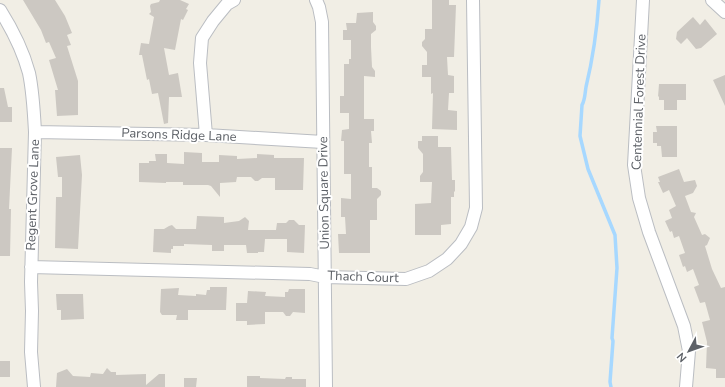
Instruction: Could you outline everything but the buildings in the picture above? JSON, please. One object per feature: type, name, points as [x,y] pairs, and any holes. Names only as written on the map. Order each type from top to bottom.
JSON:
[{"type":"street","points":[[206,135],[200,63],[202,38],[213,21],[228,4],[234,0]]},
{"type":"street","name":"Union Square Drive","points":[[316,0],[322,22],[326,387]]},
{"type":"street","name":"Thach Court","points":[[31,267],[310,274],[325,276],[406,279],[429,271],[447,259],[461,244],[471,227],[476,208],[473,0]]},
{"type":"street","name":"Centennial Forest Drive","points":[[643,0],[634,165],[639,198],[649,232],[684,326],[689,351],[686,387]]},
{"type":"street","points":[[712,0],[725,12]]},
{"type":"street","name":"Regent Grove Lane","points":[[0,10],[13,31],[29,73],[35,132],[31,267],[31,352],[34,387]]},
{"type":"street","name":"Parsons Ridge Lane","points":[[35,132],[206,135],[323,142]]},
{"type":"waterway","points":[[599,0],[593,55],[582,105],[580,136],[588,169],[615,235],[617,268],[612,338],[611,387]]}]
